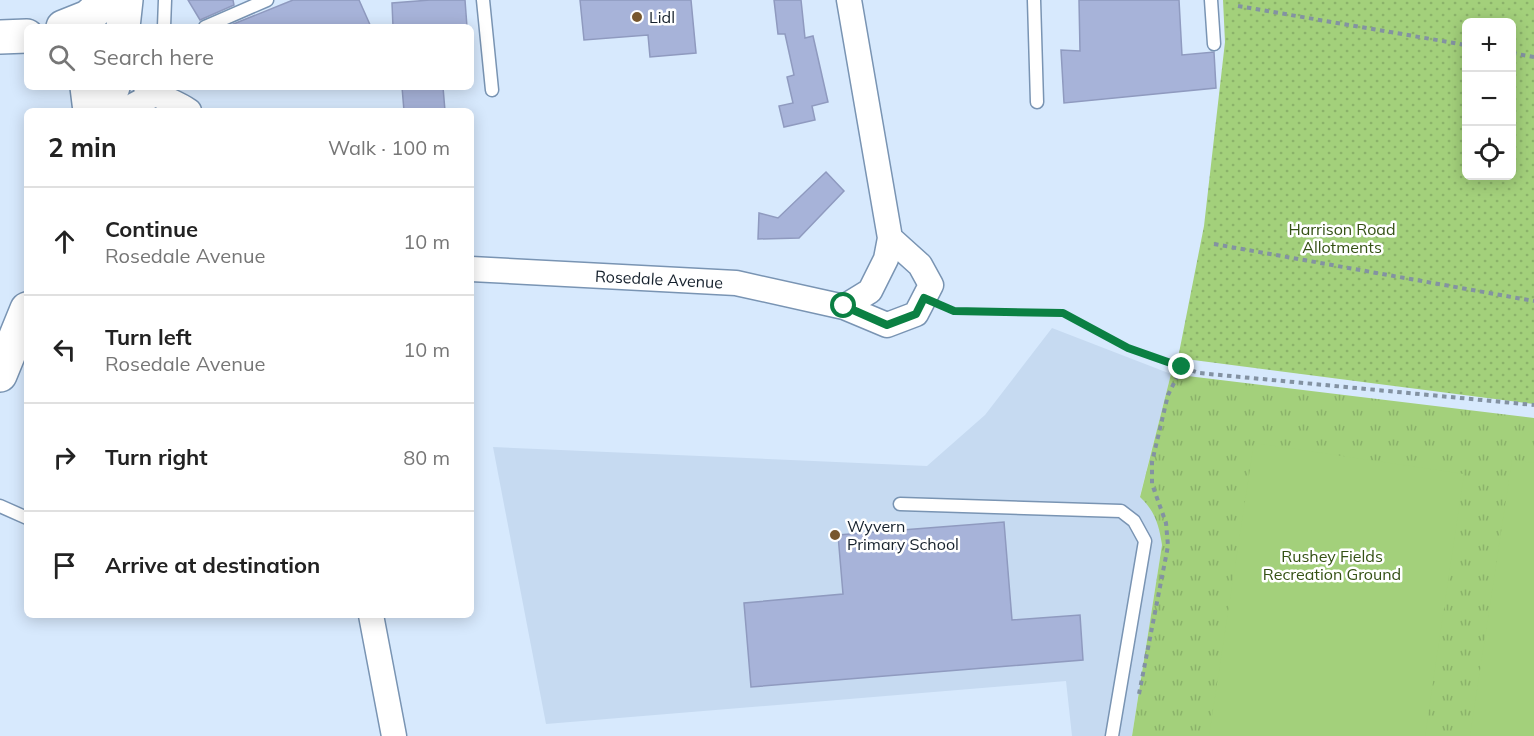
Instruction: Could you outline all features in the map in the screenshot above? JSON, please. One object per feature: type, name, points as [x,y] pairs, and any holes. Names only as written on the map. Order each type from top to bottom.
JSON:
[{"type":"street","points":[[123,24],[126,0]]},
{"type":"street","points":[[844,306],[870,291],[886,259],[890,238],[849,0]]},
{"type":"street","points":[[0,36],[24,36]]},
{"type":"street","points":[[87,90],[90,108]]},
{"type":"street","points":[[104,108],[112,90]]},
{"type":"street","points":[[127,108],[151,90]]},
{"type":"street","points":[[154,90],[184,108]]},
{"type":"street","points":[[890,238],[920,265],[931,285],[924,298]]},
{"type":"street","name":"Rosedale Avenue","points":[[474,269],[736,283],[844,306],[887,325],[916,314],[924,298]]},
{"type":"street","points":[[0,375],[24,316]]},
{"type":"street","points":[[372,618],[394,736]]},
{"type":"lane","points":[[164,24],[165,0]]},
{"type":"lane","points":[[212,24],[267,0]]},
{"type":"lane","points":[[483,0],[492,90]]},
{"type":"lane","points":[[1034,0],[1037,102]]},
{"type":"lane","points":[[1211,0],[1214,44]]},
{"type":"lane","points":[[900,504],[1121,512],[1134,521],[1146,541],[1112,736]]},
{"type":"lane","points":[[0,506],[24,517]]},
{"type":"path","points":[[1238,6],[1462,44]]},
{"type":"path","points":[[1516,54],[1534,57]]},
{"type":"path","points":[[1214,244],[1534,301]]},
{"type":"path","points":[[924,298],[954,311],[1063,313],[1128,348],[1199,373],[1534,405]]},
{"type":"shaded area","name":"Wyvern Primary School","points":[[1052,328],[1171,374],[1140,496],[1150,506],[1160,525],[1162,545],[1132,736],[1072,736],[1066,681],[546,724],[493,447],[927,466],[985,415]]},
{"type":"green space","name":"Harrison Road Allotments","points":[[1223,0],[1534,0],[1534,404],[1178,358],[1204,226],[1225,42]]},
{"type":"green space","name":"Rushey Fields Recreation Ground","points":[[1171,374],[1534,418],[1534,736],[1132,736],[1162,545],[1156,519],[1140,497]]},
{"type":"green space","points":[[1254,443],[1464,474],[1425,736],[1209,736]]},
{"type":"green space","points":[[1512,460],[1534,463],[1534,736],[1470,736]]},
{"type":"building","points":[[188,0],[233,0],[234,5],[200,20]]},
{"type":"building","points":[[293,0],[359,0],[370,24],[233,24]]},
{"type":"building","points":[[465,0],[467,24],[393,24],[392,3]]},
{"type":"building","name":"Lidl","points":[[580,0],[691,0],[696,53],[650,57],[648,35],[584,40]]},
{"type":"building","points":[[774,0],[801,0],[805,38],[813,36],[828,102],[812,106],[815,120],[784,127],[779,106],[793,103],[787,77],[794,75],[785,34],[778,34]]},
{"type":"building","points":[[1079,0],[1179,0],[1182,55],[1214,52],[1216,88],[1064,103],[1061,50],[1080,51]]},
{"type":"building","points":[[402,90],[443,90],[445,108],[404,108]]},
{"type":"building","points":[[826,172],[844,191],[799,238],[758,239],[759,213],[778,218]]},
{"type":"building","points":[[1004,522],[1012,620],[1080,615],[1083,660],[751,687],[744,603],[843,594],[838,535]]},
{"type":"place","name":"Lidl","points":[[637,17]]},
{"type":"place","name":"Wyvern Primary School","points":[[835,535]]},
{"type":"route","points":[[844,306],[866,318],[887,325],[916,314],[924,298],[954,311],[1063,313],[1088,324],[1128,348],[1182,367]]}]
